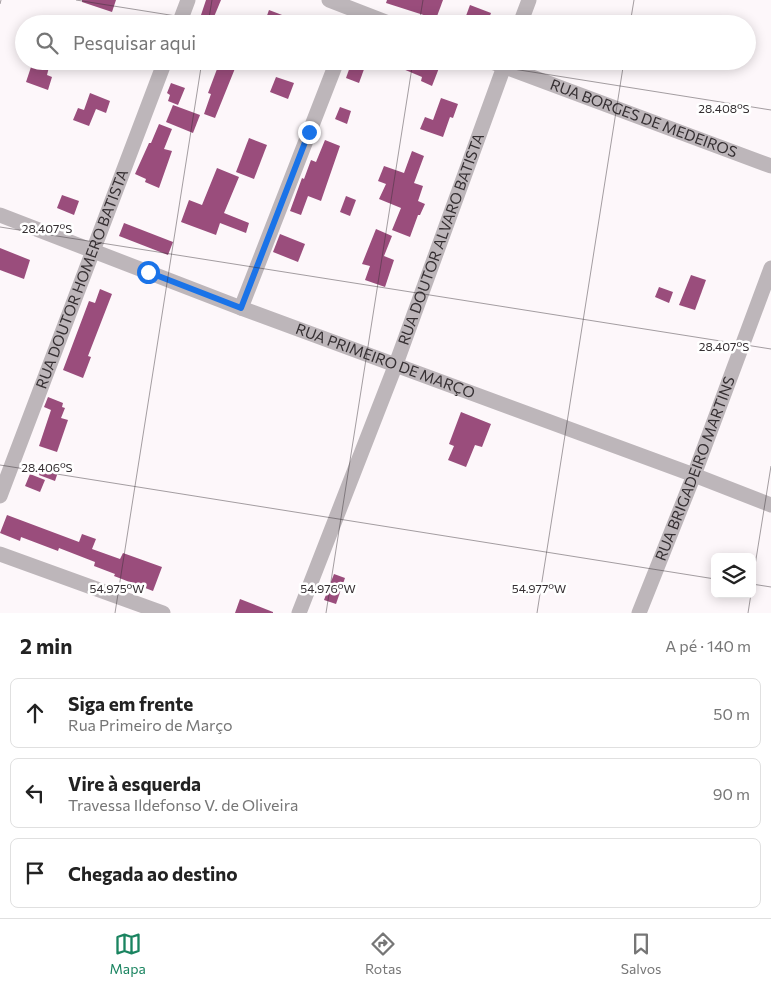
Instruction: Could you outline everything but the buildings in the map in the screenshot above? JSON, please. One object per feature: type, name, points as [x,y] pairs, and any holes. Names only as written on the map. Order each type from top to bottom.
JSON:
[{"type":"street","points":[[182,15],[188,0]]},
{"type":"street","points":[[329,0],[351,15]]},
{"type":"street","points":[[523,15],[529,0]]},
{"type":"street","name":"RUA DOUTOR HOMERO BATISTA","points":[[0,496],[162,70]]},
{"type":"street","points":[[241,308],[334,70]]},
{"type":"street","name":"RUA DOUTOR ALVARO BATISTA","points":[[299,613],[396,364],[503,70]]},
{"type":"street","name":"RUA BORGES DE MEDEIROS","points":[[521,70],[771,166]]},
{"type":"street","name":"RUA PRIMEIRO DE MARÇO","points":[[0,215],[241,308],[694,475],[771,506]]},
{"type":"street","name":"RUA BRIGADEIRO MARTINS","points":[[640,613],[771,268]]},
{"type":"street","points":[[0,554],[163,613]]},
{"type":"route","points":[[148,272],[241,308],[309,132]]}]
